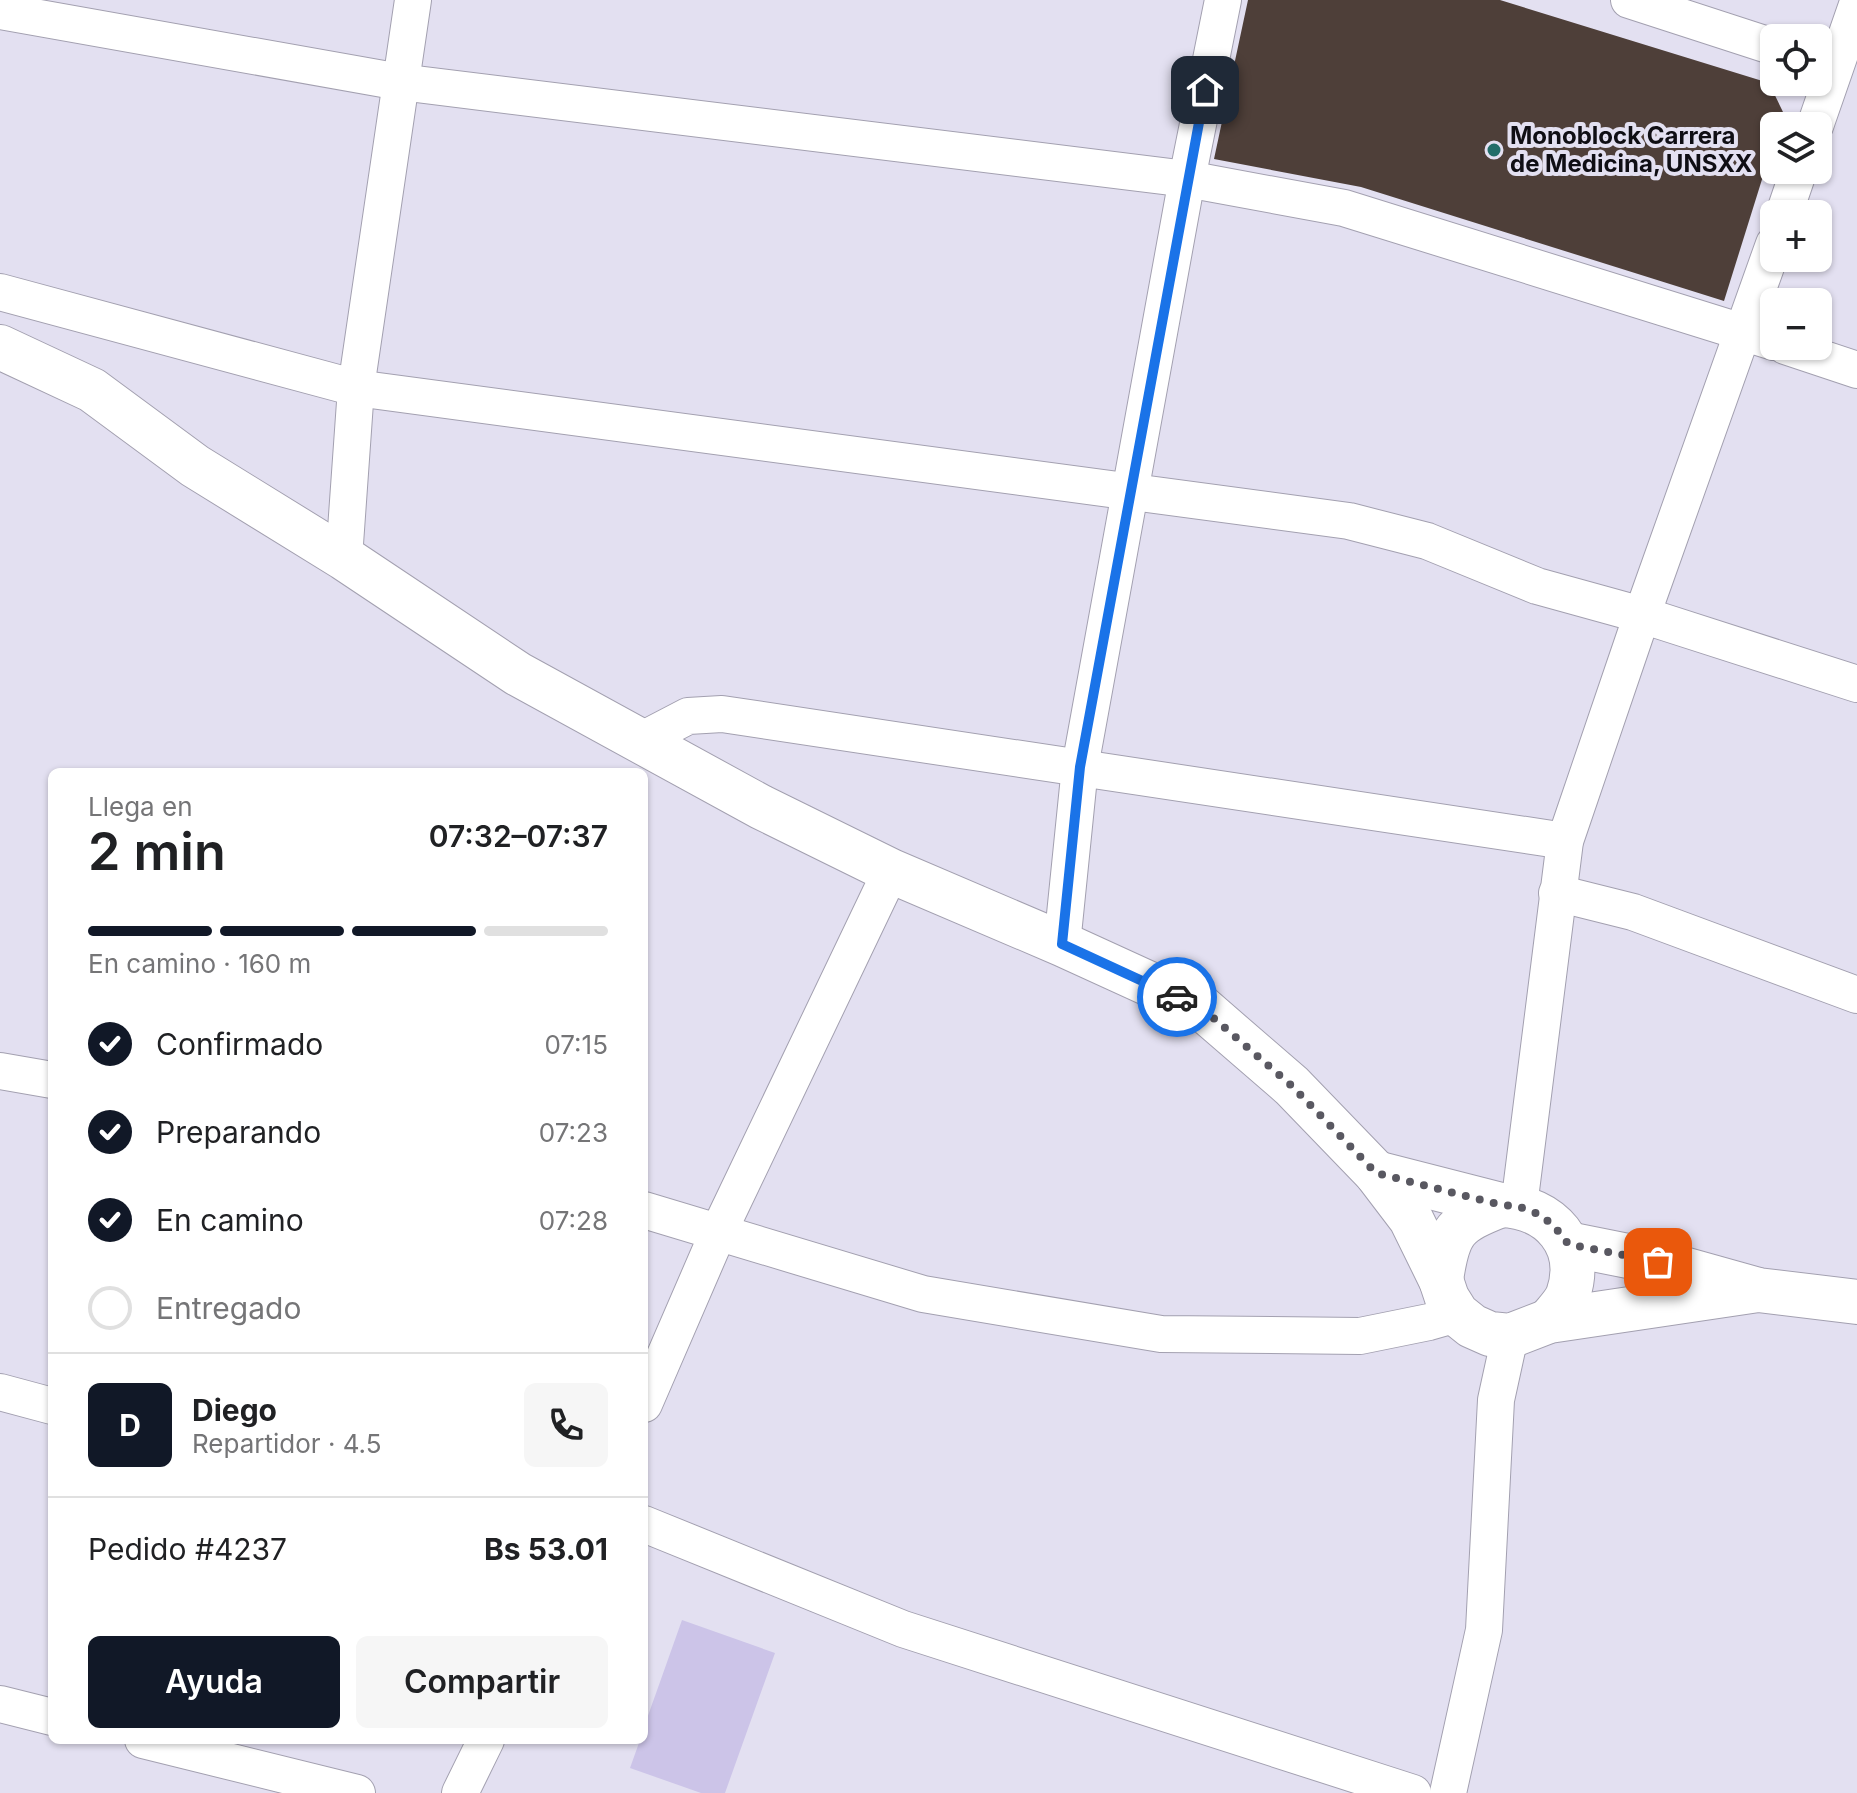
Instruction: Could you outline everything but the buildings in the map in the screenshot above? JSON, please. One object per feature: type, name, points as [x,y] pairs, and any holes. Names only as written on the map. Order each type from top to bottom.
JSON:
[{"type":"street","points":[[344,558],[356,388],[413,0]]},
{"type":"street","points":[[1062,944],[1080,767],[1187,179],[1223,0]]},
{"type":"street","points":[[1629,0],[1760,42]]},
{"type":"street","points":[[1820,112],[1857,5]]},
{"type":"street","points":[[0,11],[400,82],[1187,179],[1344,208],[1759,337]]},
{"type":"street","points":[[1510,1206],[1565,841],[1642,615],[1759,337],[1769,272]]},
{"type":"street","points":[[0,292],[356,388],[1349,521],[1427,541],[1537,586],[1642,615],[1857,684]]},
{"type":"street","points":[[0,347],[92,390],[195,466],[344,558],[518,674],[761,807],[891,871],[1202,1008],[1292,1086],[1376,1173],[1411,1219],[1449,1297],[1472,1326],[1490,1334],[1530,1329],[1758,1290]]},
{"type":"street","points":[[1827,360],[1857,370]]},
{"type":"street","points":[[640,741],[688,716],[722,714],[1565,841]]},
{"type":"street","points":[[648,1395],[718,1233],[891,871]]},
{"type":"street","points":[[1557,893],[1633,912],[1857,995]]},
{"type":"street","points":[[0,1071],[48,1079]]},
{"type":"street","points":[[1376,1173],[1539,1213],[1556,1227],[1568,1244],[1573,1272],[1567,1299],[1530,1329],[1496,1400],[1484,1630],[1448,1793]]},
{"type":"street","points":[[1449,1297],[1446,1245],[1468,1218],[1510,1206]]},
{"type":"street","points":[[648,1211],[923,1294],[1161,1334],[1360,1336],[1449,1297]]},
{"type":"street","points":[[1568,1244],[1658,1262],[1758,1290],[1857,1302]]},
{"type":"street","points":[[0,1392],[48,1405]]},
{"type":"street","points":[[648,1526],[903,1629],[1413,1793]]},
{"type":"street","points":[[0,1704],[48,1716]]},
{"type":"street","points":[[159,1744],[357,1793]]},
{"type":"street","points":[[460,1793],[484,1744]]},
{"type":"shaded area","points":[[682,1620],[775,1653],[725,1793],[701,1793],[630,1768],[639,1744],[648,1744],[648,1716]]},
{"type":"way so far","points":[[1177,997],[1202,1008],[1292,1086],[1376,1173],[1501,1205],[1519,1206],[1539,1213],[1556,1227],[1568,1244],[1658,1262]]},
{"type":"place","name":"Monoblock Carrera de Medicina, UNSXX","points":[[1494,150]]},
{"type":"route","points":[[1177,997],[1062,944],[1080,767],[1205,90]]}]
